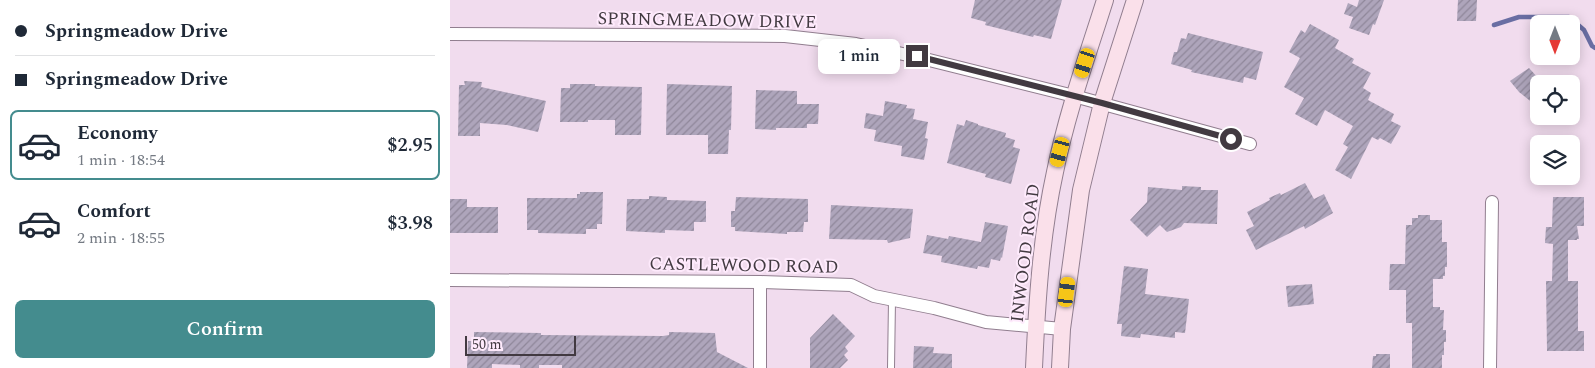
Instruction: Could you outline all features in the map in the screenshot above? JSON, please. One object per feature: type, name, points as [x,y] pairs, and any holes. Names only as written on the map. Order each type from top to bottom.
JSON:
[{"type":"main road","name":"INWOOD ROAD","points":[[1034,368],[1041,252],[1055,171],[1074,96],[1105,0]]},
{"type":"main road","points":[[1060,368],[1062,329],[1081,190],[1102,103],[1135,0]]},
{"type":"street","name":"SPRINGMEADOW DRIVE","points":[[450,34],[785,36],[856,44],[917,56],[1102,103],[1250,144]]},
{"type":"street","points":[[1490,368],[1492,202]]},
{"type":"street","name":"CASTLEWOOD ROAD","points":[[450,280],[760,282],[851,285],[874,296],[934,308],[986,322],[1062,329]]},
{"type":"street","points":[[760,282],[760,368]]},
{"type":"lane","points":[[891,368],[892,300]]},
{"type":"building","points":[[975,0],[1062,0],[1051,39],[1034,35],[1033,37],[985,25],[986,22],[971,18]]},
{"type":"building","points":[[1359,0],[1384,0],[1375,25],[1373,24],[1369,35],[1349,28],[1353,17],[1344,14],[1348,3],[1357,7]]},
{"type":"building","points":[[1458,0],[1477,0],[1476,21],[1457,21]]},
{"type":"building","points":[[1310,24],[1339,40],[1335,48],[1354,59],[1352,63],[1371,73],[1363,88],[1371,93],[1368,100],[1394,114],[1391,121],[1401,126],[1391,144],[1380,138],[1378,140],[1372,137],[1351,179],[1335,170],[1348,147],[1343,144],[1353,126],[1325,110],[1317,126],[1295,114],[1304,98],[1284,87],[1300,58],[1289,52],[1301,30],[1305,33]]},
{"type":"building","points":[[1188,33],[1263,52],[1256,80],[1244,77],[1243,83],[1191,72],[1192,70],[1171,64],[1174,52],[1177,52],[1181,38],[1186,39]]},
{"type":"building","points":[[1529,68],[1535,75],[1530,75],[1530,101],[1519,92],[1510,81]]},
{"type":"building","points":[[464,81],[482,82],[481,87],[546,101],[538,132],[507,125],[480,123],[480,136],[458,136],[459,85],[465,85]]},
{"type":"building","points":[[570,84],[642,87],[641,135],[615,135],[615,120],[560,122],[561,88],[570,88]]},
{"type":"building","points":[[667,84],[732,86],[731,130],[729,130],[728,154],[708,154],[708,135],[666,135]]},
{"type":"building","points":[[756,90],[797,91],[797,104],[819,104],[818,124],[807,124],[807,128],[755,129]]},
{"type":"building","points":[[885,101],[907,105],[906,108],[915,109],[913,119],[928,122],[925,138],[928,139],[924,160],[901,156],[902,146],[874,141],[876,130],[864,128],[866,113],[883,116]]},
{"type":"building","points":[[966,120],[1006,133],[1005,137],[1015,140],[1013,147],[1020,149],[1011,184],[985,177],[986,174],[947,163],[957,124],[964,126]]},
{"type":"building","points":[[1305,183],[1314,199],[1324,194],[1333,213],[1305,229],[1304,226],[1256,250],[1246,230],[1254,226],[1247,212],[1270,200],[1269,198],[1280,193],[1281,195]]},
{"type":"building","points":[[1182,186],[1201,187],[1201,190],[1218,190],[1217,224],[1184,223],[1181,227],[1167,232],[1160,225],[1147,237],[1130,220],[1147,202],[1148,187],[1182,190]]},
{"type":"building","points":[[580,192],[603,192],[602,224],[597,224],[597,229],[586,229],[586,234],[538,233],[538,230],[527,230],[527,198],[577,198],[577,194],[580,194]]},
{"type":"building","points":[[649,196],[667,197],[667,200],[706,201],[706,222],[694,222],[694,231],[665,230],[665,233],[626,231],[627,199],[649,199]]},
{"type":"building","points":[[736,197],[808,199],[808,222],[804,222],[803,232],[787,232],[787,234],[735,231],[735,227],[731,227],[731,211],[735,211]]},
{"type":"building","points":[[1553,197],[1584,197],[1584,226],[1577,226],[1579,239],[1568,240],[1568,281],[1578,281],[1578,331],[1584,331],[1584,351],[1547,351],[1546,281],[1552,281],[1553,244],[1545,243],[1546,227],[1552,227]]},
{"type":"building","points":[[450,199],[467,199],[467,207],[498,207],[498,233],[450,233]]},
{"type":"building","points":[[831,205],[913,209],[910,238],[888,243],[887,240],[829,239]]},
{"type":"building","points":[[1418,215],[1430,215],[1430,220],[1442,220],[1442,242],[1447,242],[1445,276],[1443,276],[1443,279],[1433,279],[1433,307],[1440,307],[1440,310],[1444,310],[1443,330],[1446,330],[1446,342],[1444,342],[1444,355],[1442,355],[1442,368],[1412,368],[1412,323],[1406,323],[1406,290],[1389,290],[1390,264],[1405,264],[1406,225],[1412,225],[1412,218],[1418,218]]},
{"type":"building","points":[[985,222],[1008,226],[1002,258],[1000,261],[991,259],[989,268],[978,266],[977,269],[941,262],[942,256],[923,253],[927,235],[948,239],[949,236],[981,242]]},
{"type":"building","points":[[1124,266],[1148,269],[1145,294],[1189,299],[1185,333],[1175,332],[1175,338],[1141,334],[1140,338],[1121,336],[1122,324],[1117,324]]},
{"type":"building","points":[[1312,284],[1314,304],[1288,307],[1286,286]]},
{"type":"building","points":[[833,314],[855,336],[845,347],[848,351],[844,355],[848,360],[840,368],[810,368],[810,338]]},
{"type":"building","points":[[474,332],[541,333],[541,335],[663,336],[669,335],[669,332],[715,333],[717,352],[748,368],[562,368],[562,365],[539,365],[539,368],[520,368],[520,365],[492,364],[492,368],[467,368],[468,341],[474,341]]},
{"type":"building","points":[[914,346],[934,347],[933,353],[952,354],[952,368],[913,368]]},
{"type":"building","points":[[1376,354],[1390,354],[1390,368],[1372,368],[1373,356],[1376,356]]},
{"type":"waterway","points":[[1494,25],[1519,17],[1569,17],[1584,30],[1592,46],[1595,48]]},
{"type":"route","points":[[917,56],[1102,103],[1231,139]]}]
